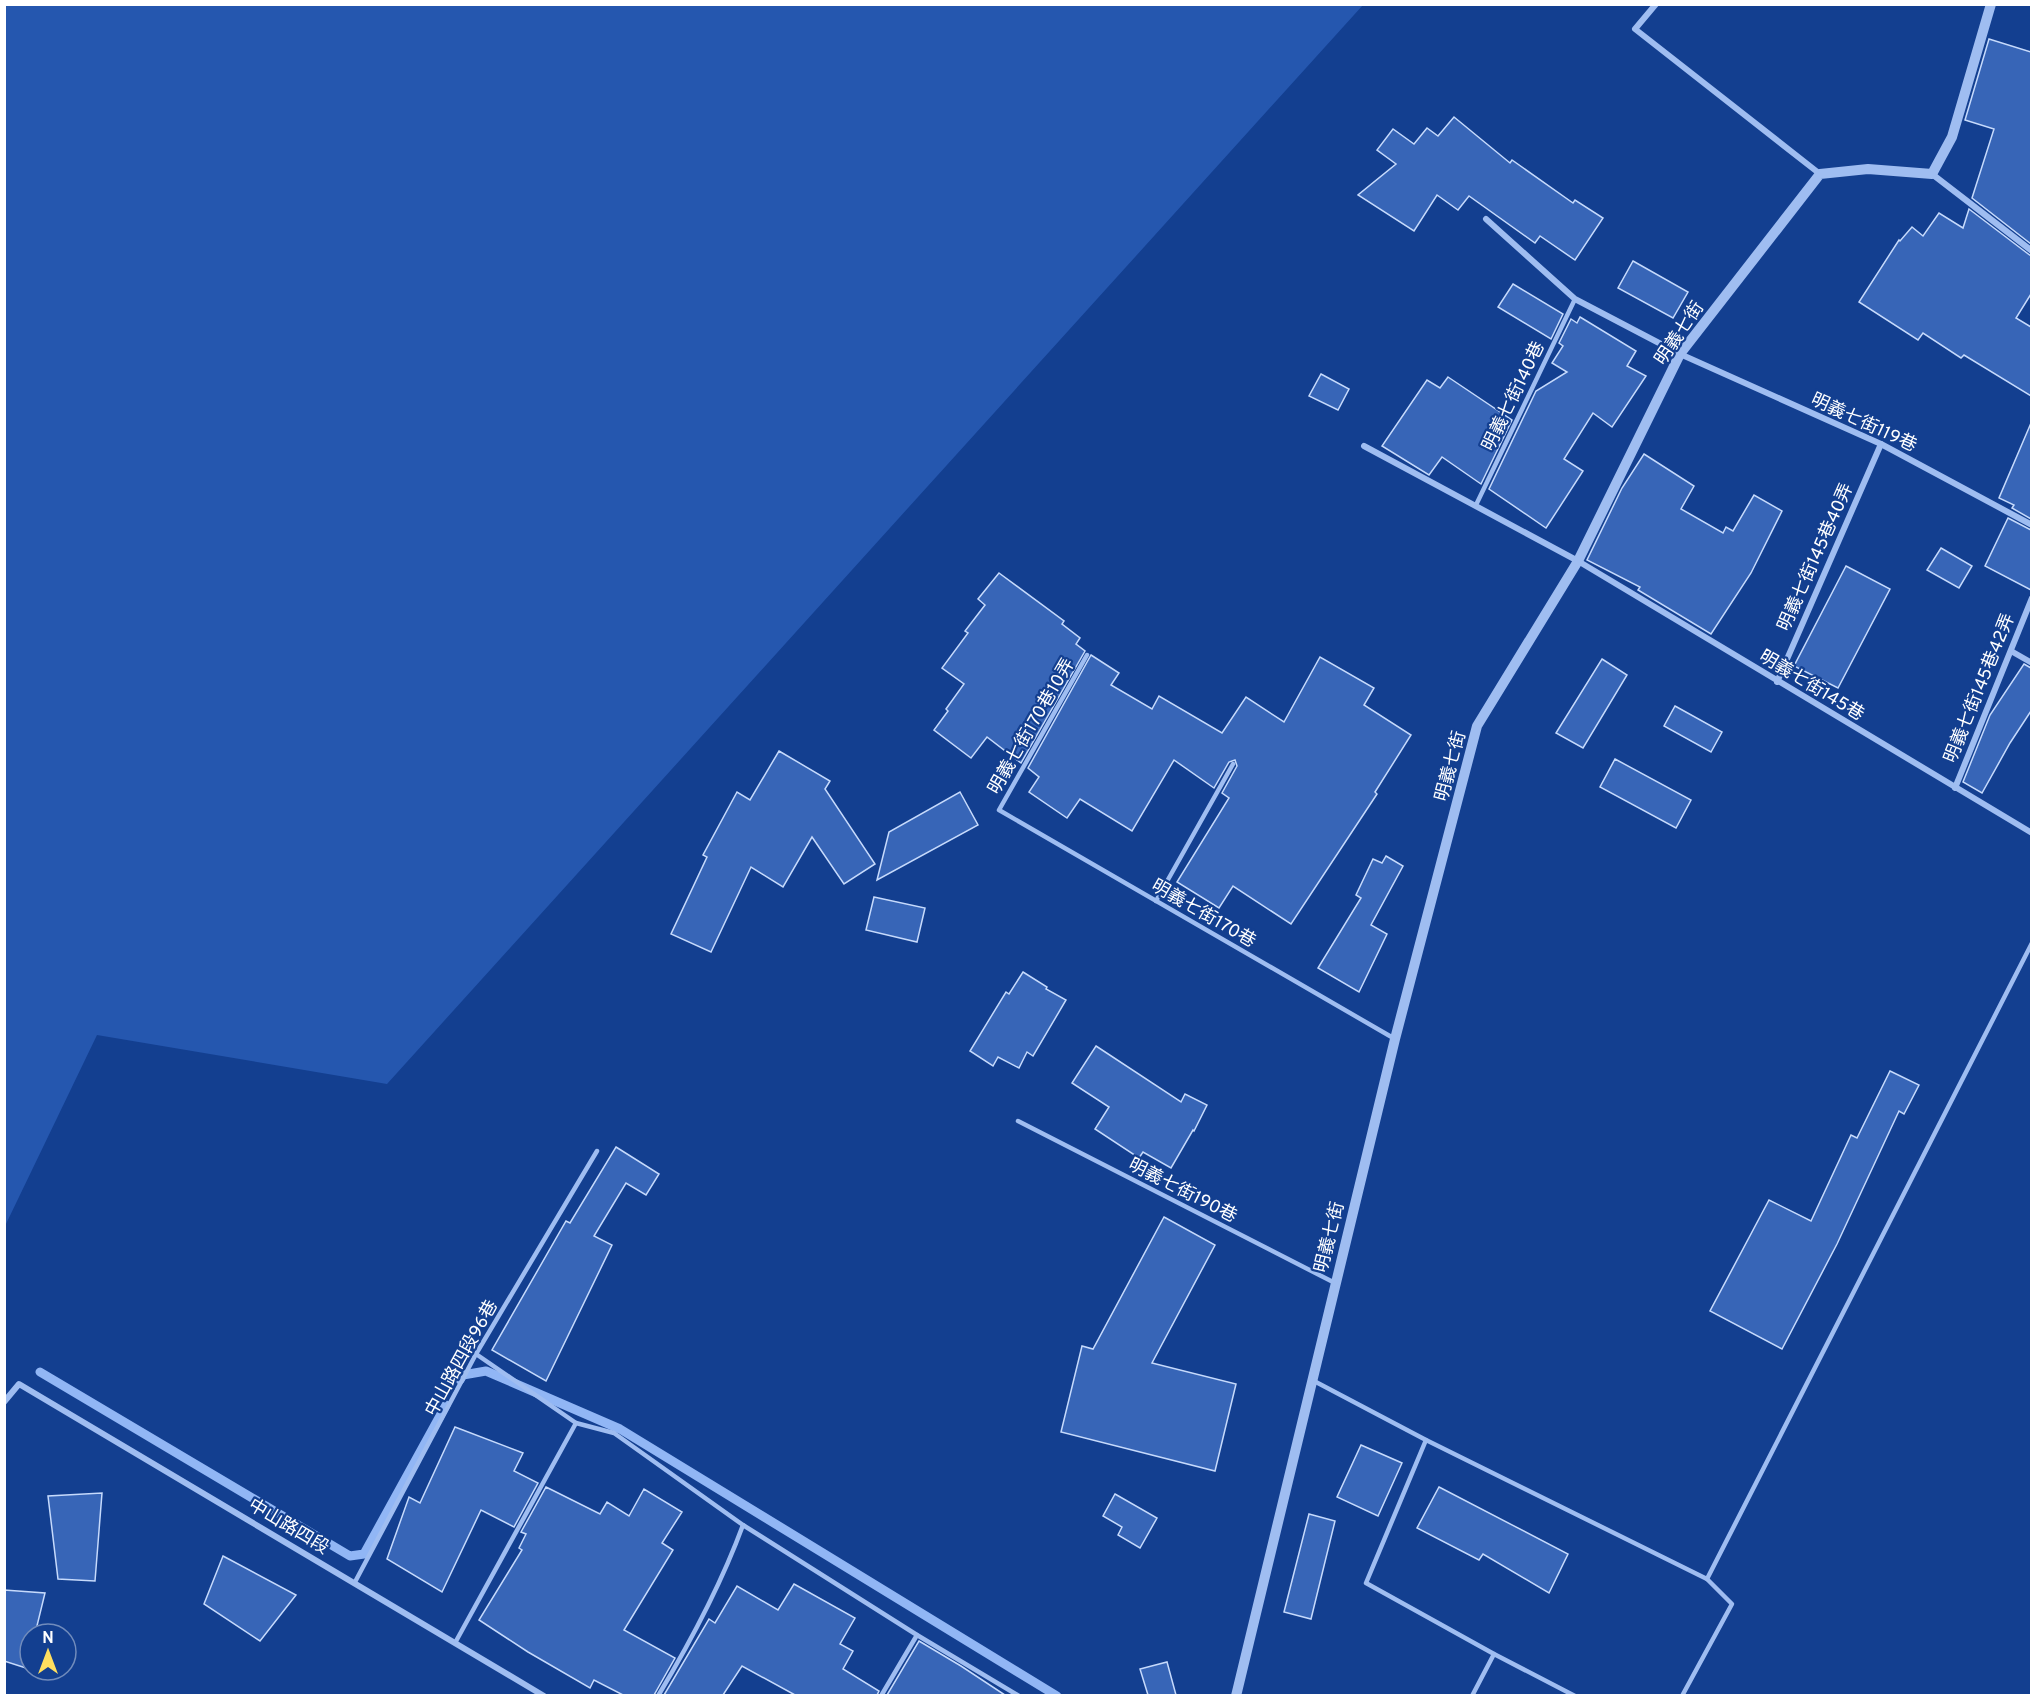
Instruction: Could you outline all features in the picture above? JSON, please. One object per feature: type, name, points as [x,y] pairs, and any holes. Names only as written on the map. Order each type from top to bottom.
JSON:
[{"type":"street","points":[[1656,4],[1635,29],[1820,174],[1868,169],[1932,174],[2031,251]]},
{"type":"street","points":[[1932,174],[1952,137],[1990,4]]},
{"type":"street","name":"明義七街","points":[[1236,1695],[1395,1039],[1477,726],[1578,561],[1680,354],[1820,174]]},
{"type":"street","name":"明義七街119巷","points":[[1486,219],[1575,299],[1680,354],[1881,444],[2031,525]]},
{"type":"street","name":"明義七街145巷40弄","points":[[1777,682],[1881,444]]},
{"type":"street","name":"明義七街145巷","points":[[1364,446],[1578,561],[2031,833]]},
{"type":"street","name":"明義七街145巷42弄","points":[[1954,788],[2031,598]]},
{"type":"street","points":[[2011,651],[2031,663]]},
{"type":"street","name":"中山路四段","points":[[4,1402],[19,1383],[544,1695]]},
{"type":"lane","name":"明義七街140巷","points":[[1476,505],[1575,299]]},
{"type":"lane","name":"明義七街170巷10弄","points":[[999,810],[1087,656]]},
{"type":"lane","points":[[1156,901],[1233,764]]},
{"type":"lane","name":"明義七街170巷","points":[[999,810],[1395,1039]]},
{"type":"lane","points":[[1707,1579],[2031,943]]},
{"type":"lane","name":"明義七街190巷","points":[[1018,1121],[1335,1283]]},
{"type":"lane","name":"中山路四段96巷","points":[[355,1582],[476,1354],[597,1151]]},
{"type":"lane","points":[[476,1354],[576,1424],[614,1433],[743,1525],[916,1635],[1018,1695]]},
{"type":"lane","points":[[1311,1380],[1426,1440],[1707,1579],[1732,1604],[1682,1695]]},
{"type":"lane","points":[[455,1643],[576,1424]]},
{"type":"lane","points":[[1426,1440],[1366,1583],[1494,1654],[1575,1695]]},
{"type":"lane","points":[[658,1695],[704,1617],[729,1563],[743,1525]]},
{"type":"lane","points":[[881,1695],[916,1635]]},
{"type":"lane","points":[[1472,1695],[1494,1654]]},
{"type":"shaded area","points":[[5,4],[1363,5],[387,1084],[97,1035],[5,1226]]},
{"type":"building","points":[[1989,39],[2031,52],[2031,244],[1972,198],[1994,129],[1965,120]]},
{"type":"building","points":[[1454,117],[1510,163],[1512,160],[1573,203],[1575,200],[1603,218],[1575,260],[1540,236],[1535,243],[1469,196],[1458,210],[1437,195],[1414,231],[1358,195],[1396,164],[1377,150],[1393,129],[1414,144],[1427,128],[1438,136]]},
{"type":"building","points":[[1969,209],[2031,256],[2031,294],[2016,318],[2031,327],[2031,396],[1964,355],[1961,358],[1923,333],[1918,340],[1859,302],[1899,240],[1912,227],[1923,236],[1939,213],[1963,228]]},
{"type":"building","points":[[1633,261],[1688,292],[1673,318],[1618,288]]},
{"type":"building","points":[[1513,284],[1563,314],[1551,339],[1498,307]]},
{"type":"building","points":[[1580,317],[1636,351],[1627,366],[1646,376],[1612,427],[1593,413],[1564,459],[1583,471],[1546,528],[1489,489],[1536,391],[1567,372],[1552,363],[1563,346],[1559,343],[1571,319],[1577,323]]},
{"type":"building","points":[[1321,374],[1349,389],[1338,410],[1309,396]]},
{"type":"building","points":[[1448,377],[1512,420],[1481,484],[1442,457],[1429,475],[1382,446],[1427,380],[1440,388]]},
{"type":"building","points":[[2031,423],[2031,519],[2012,508],[2014,505],[1999,498]]},
{"type":"building","points":[[1644,454],[1694,486],[1681,509],[1723,533],[1726,527],[1733,531],[1754,495],[1782,511],[1751,573],[1711,634],[1638,590],[1640,587],[1587,560],[1622,488]]},
{"type":"building","points":[[2008,518],[2031,530],[2031,590],[1985,566]]},
{"type":"building","points":[[1941,548],[1972,566],[1959,588],[1927,570]]},
{"type":"building","points":[[1846,566],[1890,589],[1838,688],[1794,666]]},
{"type":"building","points":[[999,573],[1064,621],[1062,624],[1080,638],[1076,644],[1085,651],[1021,763],[987,737],[971,758],[934,730],[964,684],[942,668],[968,633],[965,631],[985,605],[978,599]]},
{"type":"building","points":[[1091,655],[1119,673],[1111,685],[1152,709],[1159,696],[1222,733],[1246,697],[1284,722],[1320,657],[1374,688],[1364,705],[1411,735],[1375,792],[1377,794],[1291,924],[1233,886],[1219,908],[1177,882],[1229,798],[1222,793],[1237,766],[1235,760],[1229,762],[1214,788],[1174,760],[1132,831],[1080,799],[1067,818],[1029,792],[1039,777],[1028,768]]},
{"type":"building","points":[[1602,659],[1627,675],[1583,748],[1556,733]]},
{"type":"building","points":[[2024,664],[2031,668],[2031,711],[1982,793],[1963,782],[1990,715]]},
{"type":"building","points":[[1675,706],[1722,732],[1711,752],[1664,726]]},
{"type":"building","points":[[779,751],[830,781],[825,789],[875,864],[844,884],[812,837],[783,887],[751,867],[711,952],[671,934],[707,857],[703,855],[737,792],[750,800]]},
{"type":"building","points":[[1615,759],[1691,800],[1676,828],[1600,787]]},
{"type":"building","points":[[960,792],[978,825],[877,880],[889,832]]},
{"type":"building","points":[[1386,856],[1403,866],[1371,925],[1387,934],[1359,992],[1318,968],[1361,898],[1356,895],[1373,859],[1382,863]]},
{"type":"building","points":[[874,897],[925,908],[917,942],[866,930]]},
{"type":"building","points":[[1023,972],[1066,1000],[1033,1056],[1027,1052],[1019,1068],[998,1057],[993,1066],[970,1051],[1006,992],[1009,994]]},
{"type":"building","points":[[1096,1046],[1181,1102],[1185,1094],[1207,1105],[1171,1168],[1143,1152],[1139,1158],[1095,1129],[1109,1107],[1072,1083]]},
{"type":"building","points":[[1890,1071],[1919,1085],[1904,1114],[1899,1111],[1837,1244],[1782,1349],[1710,1311],[1769,1200],[1811,1221],[1851,1135],[1857,1138]]},
{"type":"building","points":[[616,1147],[659,1174],[646,1195],[626,1183],[594,1236],[612,1245],[546,1381],[492,1350],[566,1221],[570,1223]]},
{"type":"building","points":[[1164,1217],[1215,1245],[1152,1363],[1236,1384],[1215,1471],[1061,1432],[1082,1346],[1093,1349]]},
{"type":"building","points":[[455,1427],[523,1453],[514,1471],[538,1483],[514,1527],[481,1510],[442,1592],[387,1559],[409,1497],[420,1503]]},
{"type":"building","points":[[1361,1445],[1402,1463],[1378,1516],[1337,1497]]},
{"type":"building","points":[[546,1487],[600,1514],[607,1502],[629,1516],[644,1489],[682,1512],[662,1543],[673,1550],[624,1630],[675,1658],[654,1695],[623,1695],[594,1680],[590,1688],[479,1620],[522,1550],[519,1548],[526,1534],[521,1532]]},
{"type":"building","points":[[1439,1487],[1568,1554],[1549,1593],[1483,1554],[1479,1560],[1417,1528]]},
{"type":"building","points":[[102,1493],[95,1581],[58,1579],[48,1496]]},
{"type":"building","points":[[1115,1494],[1157,1518],[1140,1548],[1118,1535],[1122,1527],[1103,1516]]},
{"type":"building","points":[[1309,1514],[1335,1521],[1311,1619],[1284,1612]]},
{"type":"building","points":[[223,1556],[296,1595],[260,1641],[204,1604]]},
{"type":"building","points":[[794,1584],[855,1618],[840,1644],[853,1651],[843,1669],[879,1691],[877,1695],[795,1695],[742,1666],[723,1695],[664,1695],[709,1619],[715,1623],[737,1586],[778,1610]]},
{"type":"building","points":[[4,1590],[45,1593],[38,1622],[18,1622],[18,1665],[4,1661]]},
{"type":"building","points":[[919,1641],[961,1666],[1005,1695],[887,1695]]},
{"type":"building","points":[[1167,1662],[1176,1695],[1148,1695],[1140,1669]]},
{"type":"waterway","points":[[460,1380],[463,1375],[486,1371],[620,1429],[1057,1696]]},
{"type":"waterway","points":[[40,1372],[350,1556],[364,1554],[446,1405]]}]
